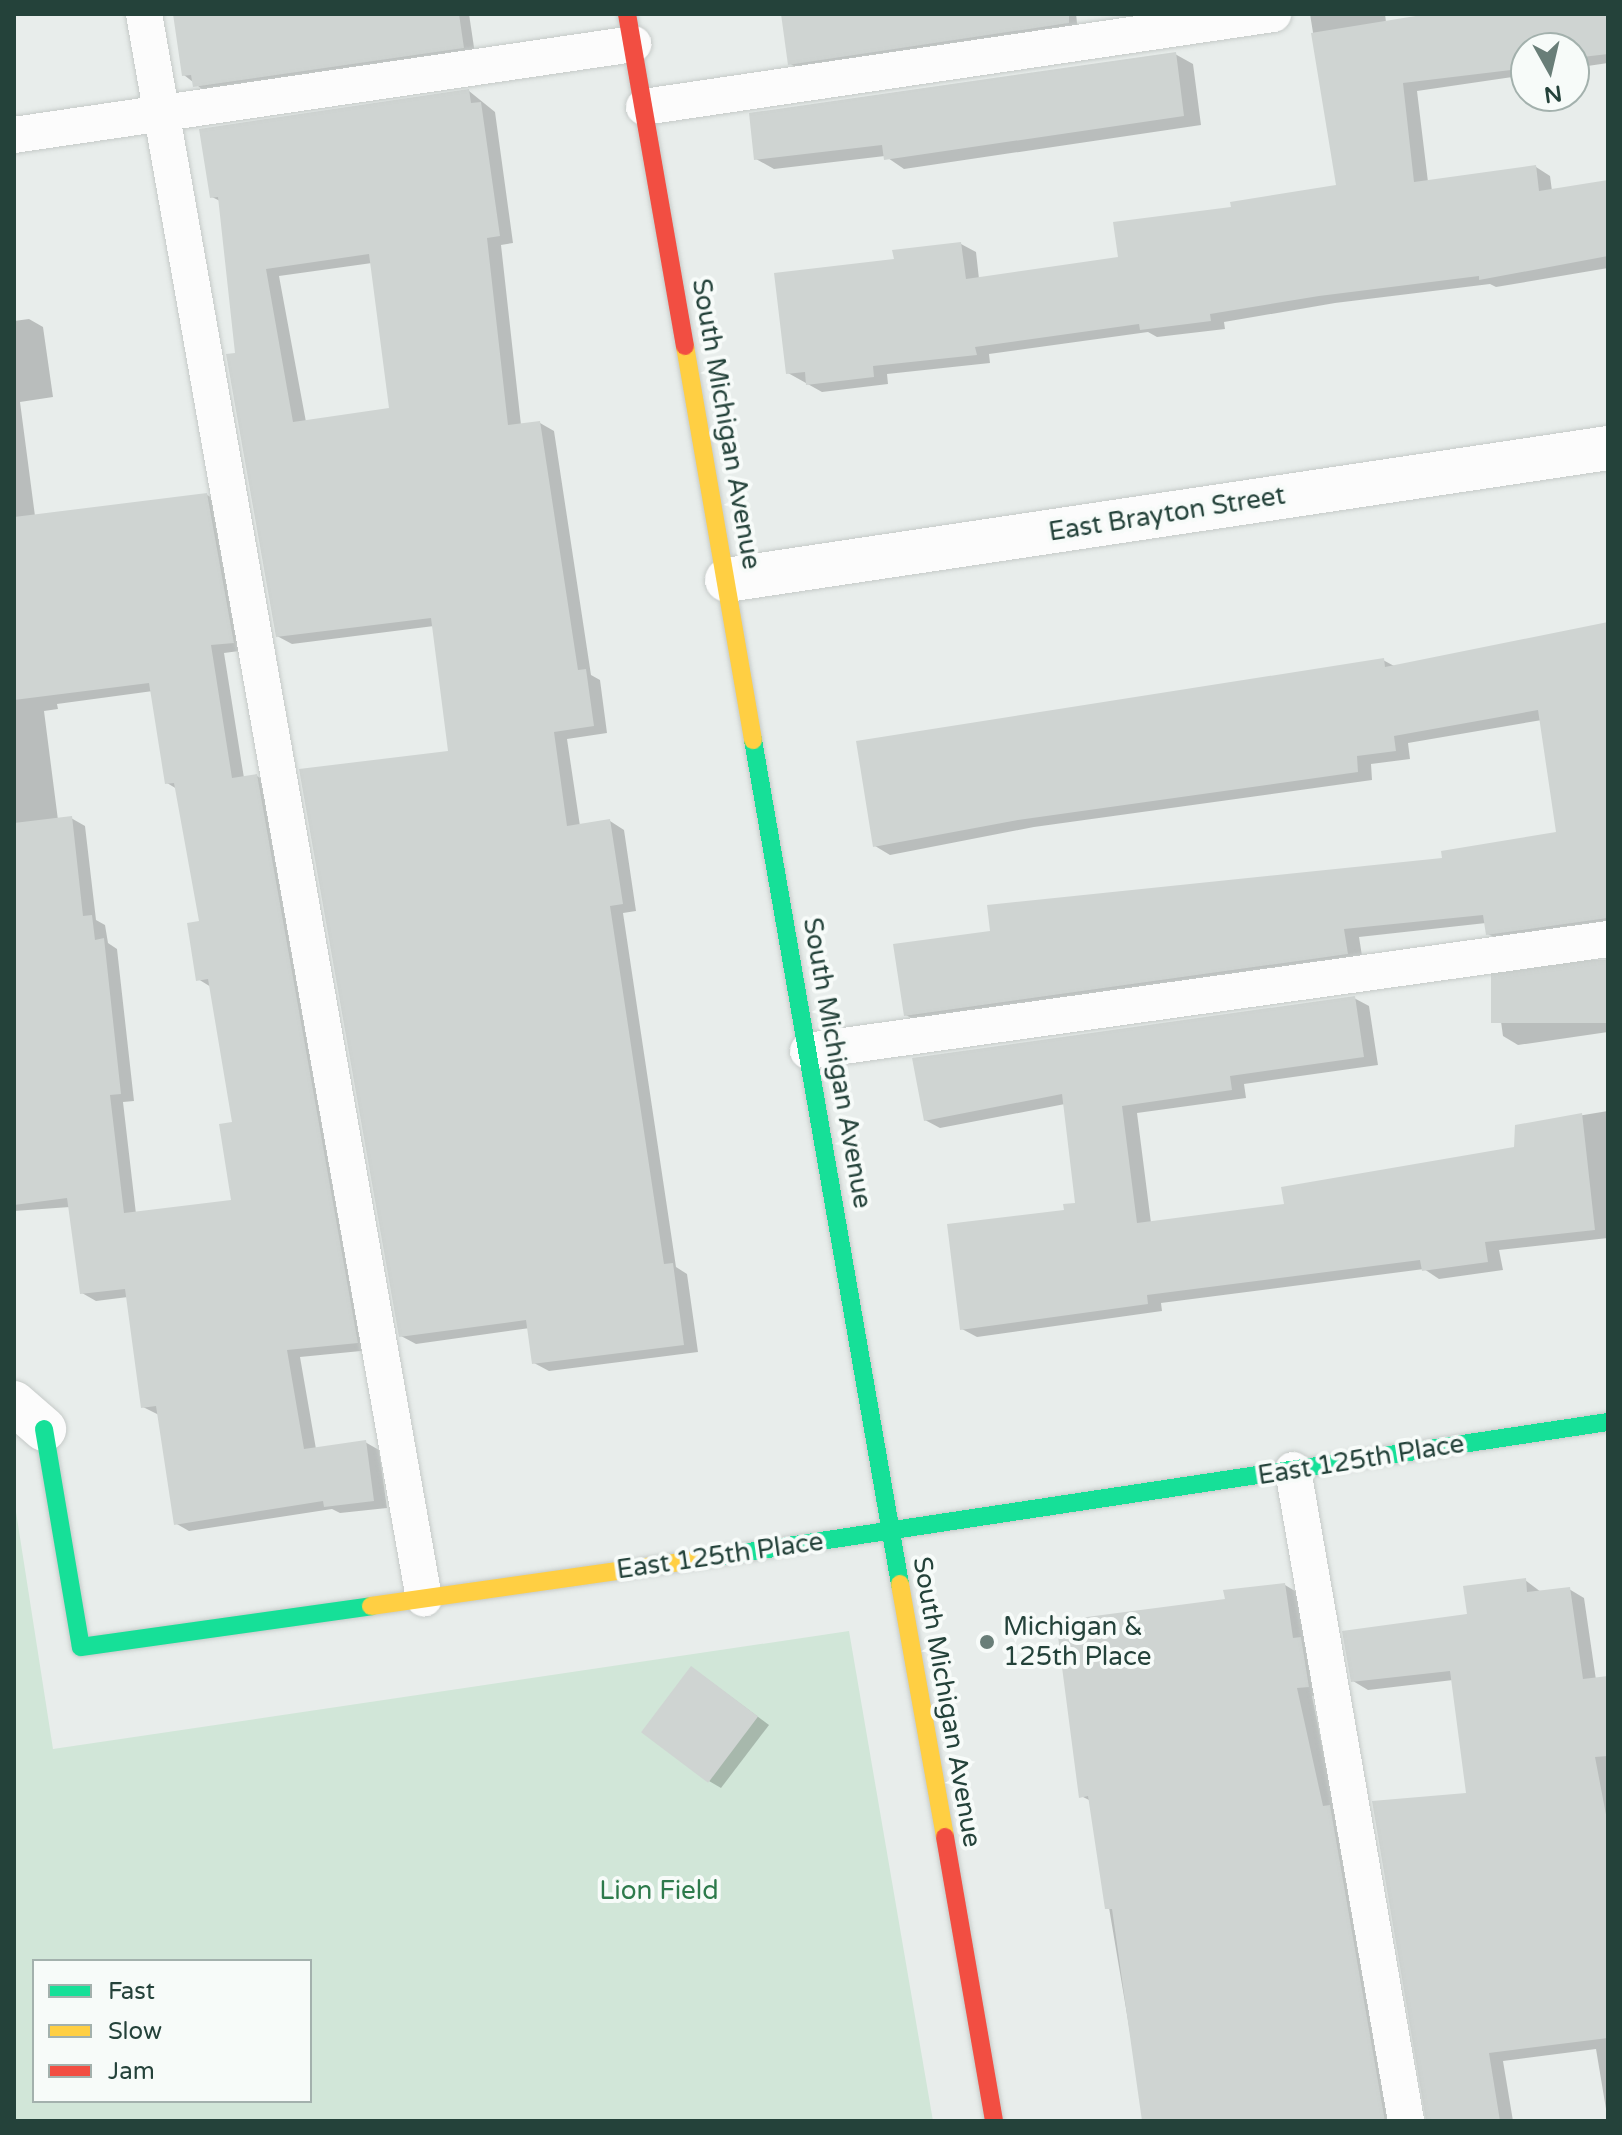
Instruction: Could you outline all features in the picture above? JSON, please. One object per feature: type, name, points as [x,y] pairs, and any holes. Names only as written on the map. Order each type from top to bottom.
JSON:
[{"type":"main road","name":"South Michigan Avenue","points":[[630,29],[994,2121]]},
{"type":"main road","name":"East 125th Place","points":[[24,1422],[81,1647],[891,1532],[1608,1422]]},
{"type":"street","name":"East Brayton Street","points":[[727,580],[1608,448]]},
{"type":"lane","points":[[144,14],[424,1598]]},
{"type":"lane","points":[[644,107],[1103,26],[1273,14]]},
{"type":"lane","points":[[14,135],[161,113],[630,29]]},
{"type":"lane","points":[[808,1051],[1608,939]]},
{"type":"lane","points":[[1293,1470],[1406,2121]]},
{"type":"green space","name":"Lion Field","points":[[14,1499],[53,1749],[849,1631],[933,2121],[14,2121]]},
{"type":"building","points":[[173,14],[459,14],[464,48],[193,87],[191,75],[182,76]]},
{"type":"building","points":[[781,14],[1069,14],[1069,23],[788,65]]},
{"type":"building","points":[[1428,14],[1608,14],[1608,54],[1590,56],[1590,32],[1510,32],[1510,70],[1403,83],[1414,182],[1536,165],[1539,191],[1608,180],[1608,256],[1479,280],[1479,276],[1319,296],[1210,314],[1211,321],[1140,330],[1139,324],[975,347],[977,355],[873,366],[874,377],[806,385],[805,372],[786,374],[774,273],[894,259],[892,250],[961,242],[966,279],[1118,257],[1113,222],[1231,207],[1230,202],[1336,185],[1311,33]]},
{"type":"building","points":[[1176,52],[1184,116],[884,160],[882,145],[754,160],[749,113]]},
{"type":"building","points":[[469,89],[471,103],[481,102],[500,236],[487,238],[508,425],[540,421],[578,670],[586,669],[594,726],[554,732],[567,826],[610,819],[623,904],[610,906],[664,1264],[673,1263],[684,1345],[532,1364],[526,1320],[399,1337],[299,769],[448,751],[431,618],[276,637],[226,354],[235,353],[218,197],[210,198],[199,129]],"holes":[[[369,254],[389,408],[293,422],[266,269]]]},
{"type":"building","points":[[207,493],[234,643],[211,645],[232,778],[257,774],[358,1343],[287,1350],[304,1449],[366,1440],[374,1501],[324,1507],[323,1501],[174,1525],[156,1406],[141,1408],[125,1289],[80,1294],[67,1198],[14,1205],[14,823],[72,816],[83,916],[92,915],[95,940],[104,938],[121,1094],[110,1095],[124,1213],[231,1200],[219,1124],[232,1122],[208,979],[196,981],[187,923],[199,921],[174,783],[165,784],[149,683],[14,700],[14,517]]},
{"type":"building","points":[[1608,622],[1608,918],[1486,935],[1483,915],[1344,929],[1348,954],[904,1016],[893,944],[990,931],[987,905],[1442,858],[1441,851],[1556,832],[1538,710],[1394,736],[1396,751],[1357,756],[1358,772],[1018,820],[873,847],[856,741],[1384,658],[1385,667]]},
{"type":"building","points":[[1491,960],[1608,960],[1608,1023],[1491,1023]]},
{"type":"building","points":[[1355,996],[1364,1057],[1230,1076],[1232,1090],[1122,1106],[1137,1223],[1284,1204],[1281,1187],[1514,1147],[1515,1125],[1582,1113],[1595,1230],[1485,1242],[1488,1262],[1422,1271],[1420,1260],[1147,1295],[1148,1304],[960,1330],[947,1224],[1064,1210],[1063,1204],[1075,1203],[1062,1094],[924,1121],[912,1058]]},
{"type":"building","points":[[1526,1578],[1527,1592],[1570,1587],[1583,1679],[1608,1676],[1608,1756],[1595,1757],[1608,1825],[1608,2038],[1489,2053],[1500,2121],[1426,2121],[1372,1801],[1466,1793],[1450,1671],[1351,1682],[1342,1631],[1467,1614],[1463,1586]]},
{"type":"building","points":[[1285,1583],[1293,1638],[1301,1637],[1309,1687],[1297,1688],[1323,1806],[1330,1805],[1385,2121],[1142,2121],[1112,1909],[1105,1909],[1088,1796],[1079,1798],[1056,1621],[1225,1599],[1223,1590]]},
{"type":"building","points":[[691,1666],[758,1717],[708,1783],[641,1732]]},
{"type":"traffic: fast","points":[[753,740],[900,1584]]},
{"type":"traffic: fast","points":[[715,1557],[1608,1422]]},
{"type":"traffic: fast","points":[[44,1429],[81,1647],[371,1606]]},
{"type":"traffic: slow","points":[[685,346],[753,740]]},
{"type":"traffic: slow","points":[[371,1606],[715,1557]]},
{"type":"traffic: slow","points":[[900,1584],[945,1837]]},
{"type":"traffic: jam","points":[[627,14],[685,346]]},
{"type":"traffic: jam","points":[[945,1837],[994,2121]]},
{"type":"place","name":"Michigan & 125th Place","points":[[987,1642]]}]
